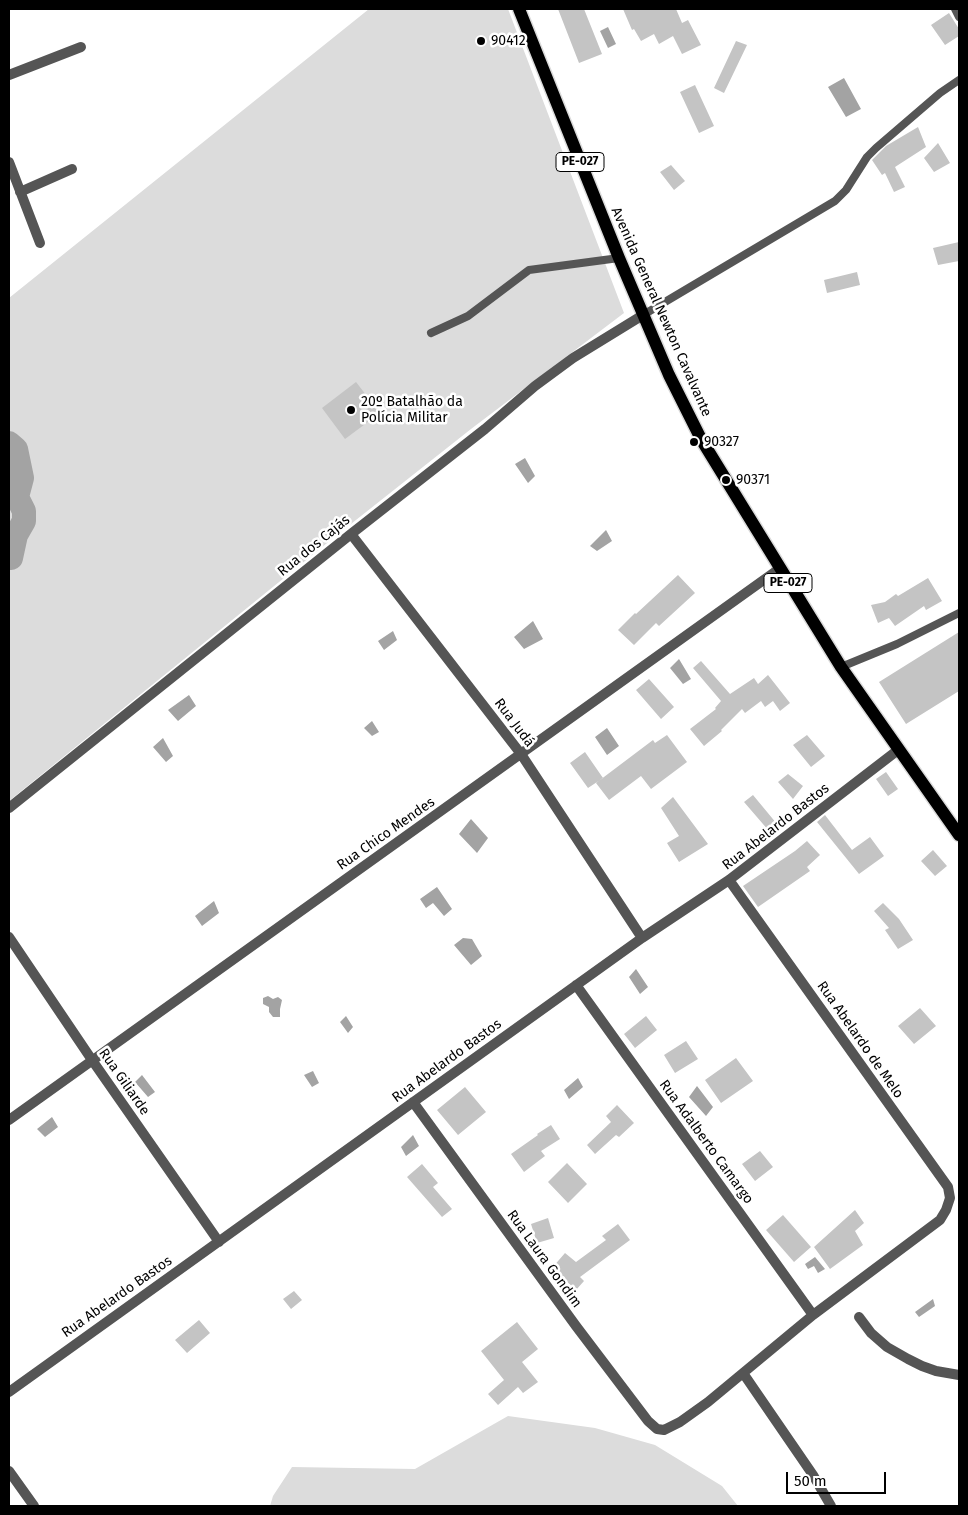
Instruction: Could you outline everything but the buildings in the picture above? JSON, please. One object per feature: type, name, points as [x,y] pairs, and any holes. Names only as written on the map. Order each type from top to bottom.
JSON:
[{"type":"main road","name":"Avenida General Newton Cavalvante","points":[[519,9],[619,258],[675,389],[697,432],[779,569],[841,667],[959,835]]},
{"type":"street","points":[[9,75],[81,48]]},
{"type":"street","points":[[9,162],[40,243]]},
{"type":"street","points":[[20,192],[72,170]]},
{"type":"street","name":"Rua dos Cajás","points":[[9,808],[485,429],[535,386],[573,358],[643,314]]},
{"type":"street","name":"Rua Judá","points":[[351,534],[521,754],[642,938]]},
{"type":"street","name":"Rua Chico Mendes","points":[[9,1120],[779,569]]},
{"type":"street","name":"Rua Abelardo Bastos","points":[[9,1392],[106,1320],[219,1242],[642,938],[729,880],[898,750]]},
{"type":"street","name":"Rua Abelardo de Melo","points":[[729,880],[948,1187],[950,1198],[940,1220],[813,1315]]},
{"type":"street","name":"Rua Giliarde","points":[[9,937],[219,1242]]},
{"type":"street","name":"Rua Adalberto Camargo","points":[[576,985],[813,1315]]},
{"type":"street","name":"Rua Laura Gondim","points":[[413,1102],[576,1326],[648,1420],[658,1429],[664,1430],[680,1422],[743,1373]]},
{"type":"street","points":[[813,1315],[743,1373],[812,1474],[831,1506]]},
{"type":"street","points":[[859,1317],[871,1333],[887,1347],[922,1366],[959,1375]]},
{"type":"street","points":[[9,1471],[34,1506]]},
{"type":"lane","points":[[955,9],[959,17]]},
{"type":"lane","points":[[643,314],[834,201],[846,190],[867,157],[876,148],[940,93],[959,80]]},
{"type":"lane","points":[[431,333],[468,316],[529,270],[619,258]]},
{"type":"lane","points":[[841,667],[897,644],[959,613]]},
{"type":"shaded area","points":[[369,9],[508,9],[624,313],[471,429],[337,535],[9,801],[9,298]]},
{"type":"shaded area","points":[[608,27],[616,44],[608,48],[600,31]]},
{"type":"shaded area","points":[[844,78],[861,109],[846,117],[828,87]]},
{"type":"shaded area","points":[[525,458],[535,476],[528,483],[515,464]]},
{"type":"shaded area","points":[[606,530],[612,541],[597,551],[590,546]]},
{"type":"shaded area","points":[[533,621],[543,639],[524,649],[514,637]]},
{"type":"shaded area","points":[[393,631],[397,640],[384,650],[378,641]]},
{"type":"shaded area","points":[[679,659],[691,679],[683,684],[670,668]]},
{"type":"shaded area","points":[[189,695],[196,706],[178,721],[168,710]]},
{"type":"shaded area","points":[[372,721],[379,732],[372,736],[364,728]]},
{"type":"shaded area","points":[[607,728],[619,746],[607,755],[595,737]]},
{"type":"shaded area","points":[[163,738],[173,756],[166,762],[153,747]]},
{"type":"shaded area","points":[[471,819],[488,838],[477,853],[459,834]]},
{"type":"shaded area","points":[[437,887],[452,909],[444,916],[433,903],[426,908],[420,899]]},
{"type":"shaded area","points":[[214,901],[219,913],[202,926],[195,916]]},
{"type":"shaded area","points":[[463,938],[472,939],[482,956],[471,965],[454,945]]},
{"type":"shaded area","points":[[636,969],[648,987],[640,994],[629,977]]},
{"type":"shaded area","points":[[268,996],[273,999],[278,997],[282,1000],[280,1017],[273,1017],[269,1012],[269,1007],[263,1004],[263,998]]},
{"type":"shaded area","points":[[346,1016],[353,1027],[348,1033],[340,1022]]},
{"type":"shaded area","points":[[313,1071],[319,1083],[312,1087],[304,1075]]},
{"type":"shaded area","points":[[142,1075],[155,1092],[148,1097],[135,1082]]},
{"type":"shaded area","points":[[578,1078],[583,1087],[569,1099],[564,1090]]},
{"type":"shaded area","points":[[697,1086],[713,1107],[706,1116],[689,1097]]},
{"type":"shaded area","points":[[52,1117],[58,1127],[45,1137],[37,1129]]},
{"type":"shaded area","points":[[413,1135],[419,1146],[406,1156],[401,1147]]},
{"type":"shaded area","points":[[815,1257],[825,1269],[818,1273],[814,1266],[808,1269],[805,1264]]},
{"type":"shaded area","points":[[933,1299],[935,1306],[919,1317],[915,1312]]},
{"type":"shaded area","points":[[508,1416],[595,1428],[655,1445],[722,1486],[738,1506],[270,1506],[273,1496],[292,1467],[415,1469]]},
{"type":"waterway","points":[[9,443],[16,449],[22,478],[17,497],[24,511],[24,521],[16,535],[11,558]]},
{"type":"place","name":"90412","points":[[481,41]]},
{"type":"place","name":"20º Batalhão da Polícia Militar","points":[[351,410]]},
{"type":"place","name":"90327","points":[[694,442]]},
{"type":"place","name":"90371","points":[[726,480]]}]
